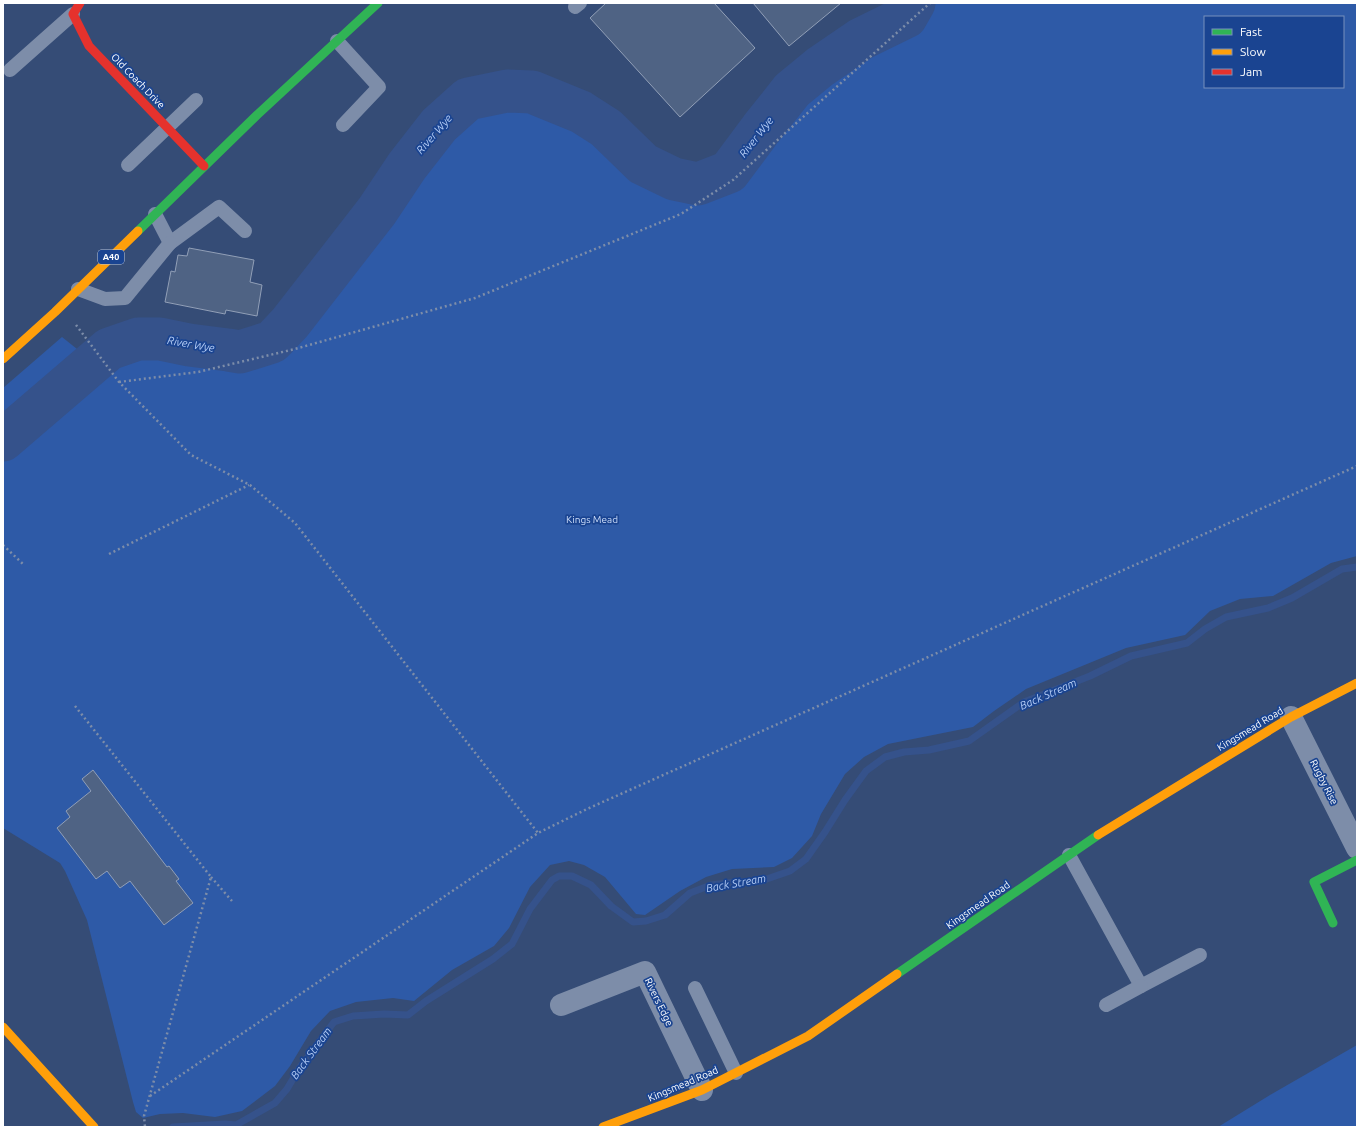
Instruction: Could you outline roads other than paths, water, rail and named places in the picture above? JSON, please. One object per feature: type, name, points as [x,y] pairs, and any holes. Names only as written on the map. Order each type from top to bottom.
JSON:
[{"type":"street","name":"A40","points":[[3,359],[23,342],[204,166],[378,3]]},
{"type":"street","name":"Old Coach Drive","points":[[76,8],[88,46],[204,166]]},
{"type":"street","name":"Kingsmead Road","points":[[603,1127],[702,1090],[808,1036],[1098,835],[1292,716],[1357,683]]},
{"type":"street","name":"Rugby Rise","points":[[1292,716],[1357,848]]},
{"type":"street","points":[[1333,923],[1314,882],[1357,860]]},
{"type":"street","name":"Rivers Edge","points":[[561,1005],[645,972],[702,1090]]},
{"type":"street","points":[[3,1027],[94,1127]]},
{"type":"lane","points":[[10,70],[76,8]]},
{"type":"lane","points":[[337,41],[379,88],[343,125]]},
{"type":"lane","points":[[128,165],[196,100]]},
{"type":"lane","points":[[78,289],[105,299],[125,298],[170,243],[219,207],[245,231]]},
{"type":"lane","points":[[155,214],[170,243]]},
{"type":"lane","points":[[1069,855],[1141,986]]},
{"type":"lane","points":[[1106,1005],[1200,955]]},
{"type":"lane","points":[[695,988],[736,1073]]},
{"type":"waterway","name":"River Wye","points":[[3,440],[109,349],[138,339],[160,339],[189,345],[240,352],[272,342],[290,323],[377,211],[407,166],[439,125],[468,99],[507,91],[532,92],[581,112],[606,128],[643,164],[674,179],[698,184],[729,172],[792,90],[820,67],[861,39],[906,17],[914,3]]},
{"type":"waterway","name":"Back Stream","points":[[173,1127],[225,1124],[236,1125],[275,1103],[287,1089],[300,1067],[334,1022],[353,1016],[384,1014],[408,1015],[426,1001],[493,959],[512,944],[530,909],[552,880],[559,876],[572,876],[591,885],[611,906],[633,922],[646,921],[665,915],[690,893],[711,885],[761,881],[790,871],[806,859],[866,771],[885,757],[904,752],[929,750],[969,741],[1024,702],[1090,676],[1131,656],[1187,643],[1205,629],[1226,617],[1268,608],[1292,598],[1342,569],[1357,567]]},
{"type":"park label","name":"Kings Mead","points":[[592,519]]}]
